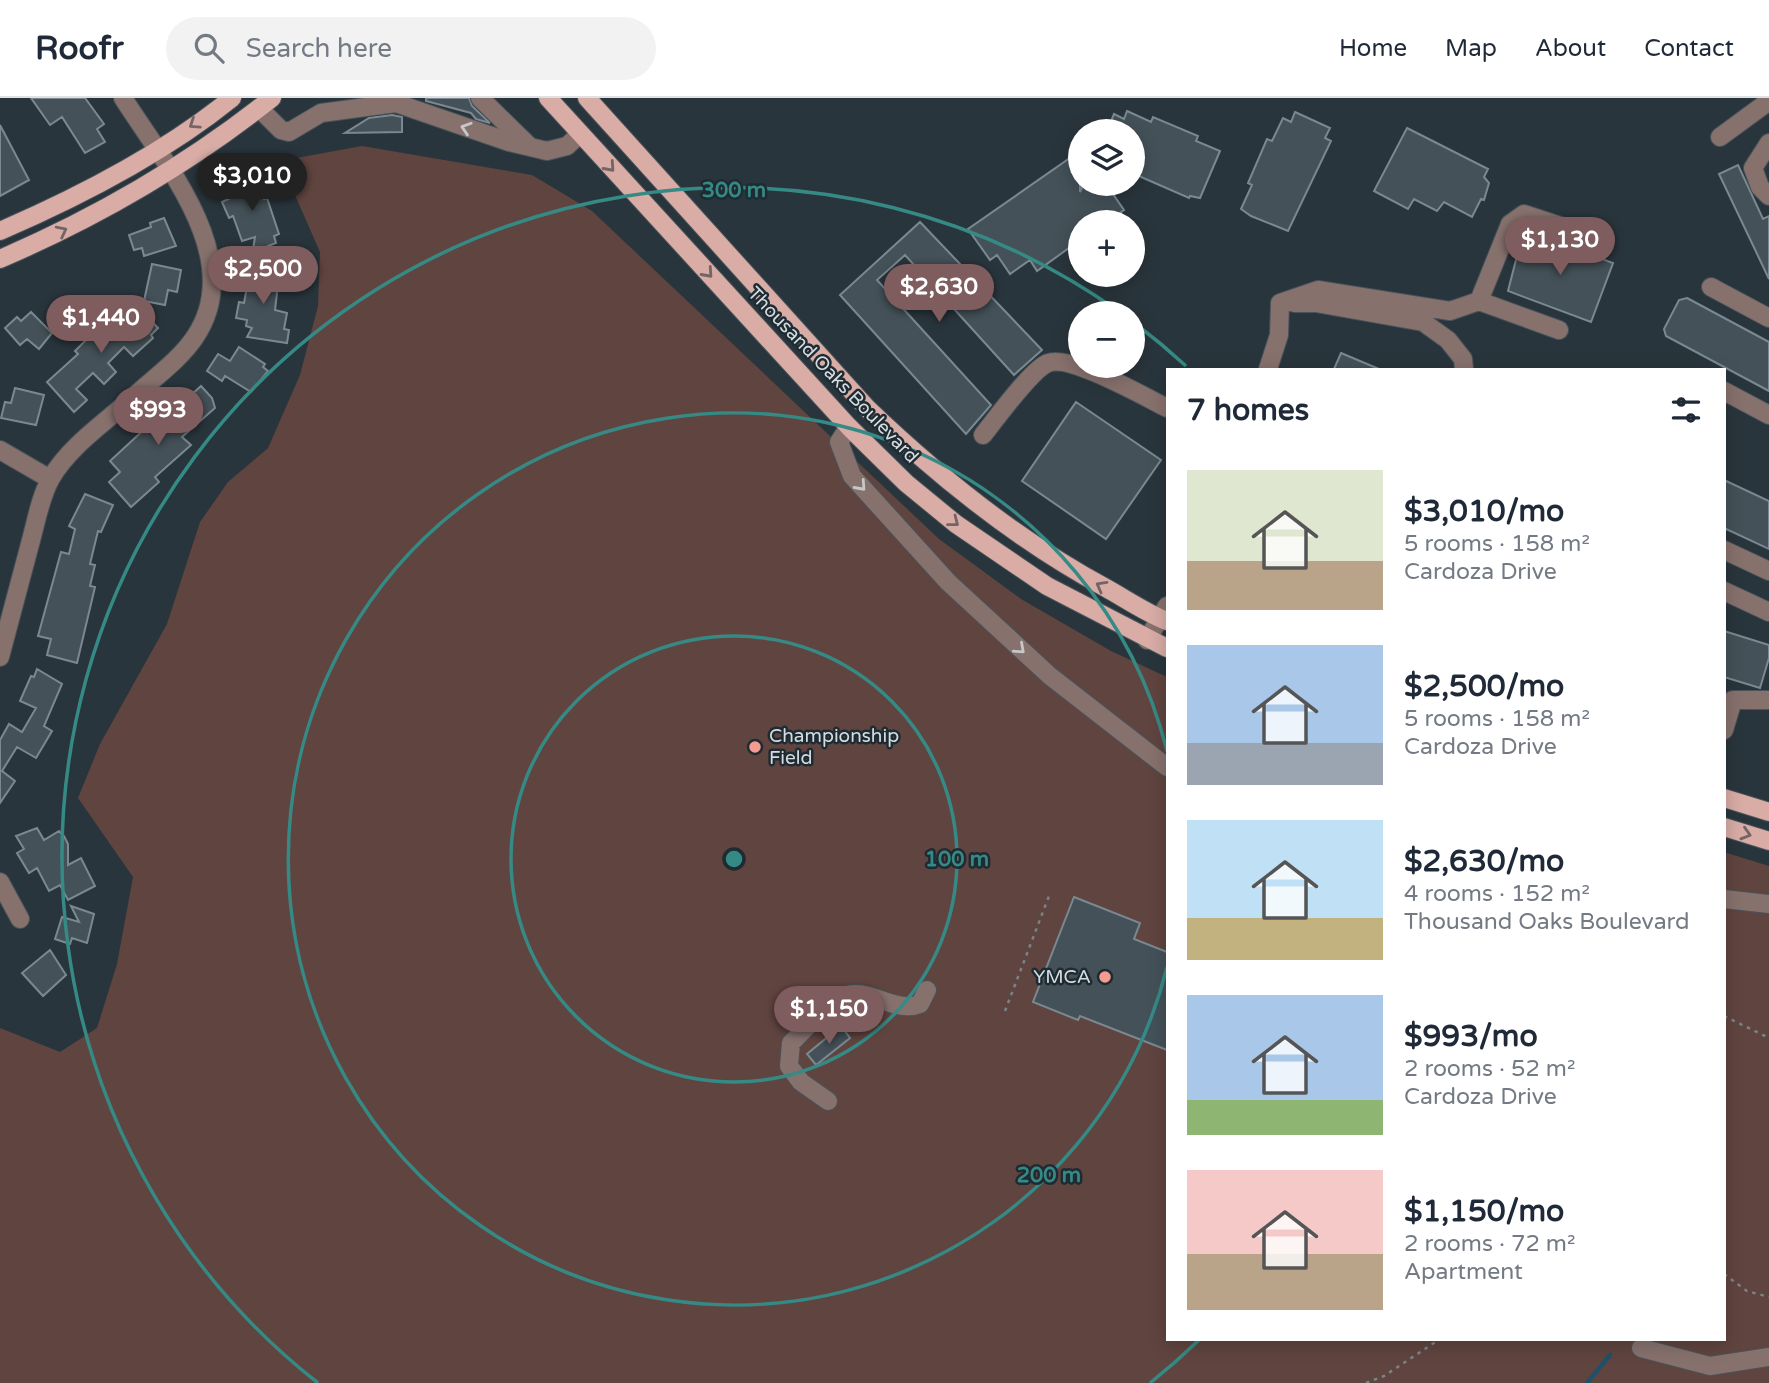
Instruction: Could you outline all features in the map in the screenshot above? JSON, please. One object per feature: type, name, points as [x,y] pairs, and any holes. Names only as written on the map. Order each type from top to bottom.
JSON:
[{"type":"main road","points":[[0,232],[91,189],[156,150],[232,98]]},
{"type":"main road","name":"Thousand Oaks Boulevard","points":[[548,98],[849,428],[906,483],[1000,555],[1047,586],[1166,648]]},
{"type":"main road","name":"Thousand Oaks Boulevard","points":[[587,98],[867,408],[959,491],[1007,526],[1096,583],[1165,615]]},
{"type":"main road","points":[[0,259],[80,222],[170,172],[265,103]]},
{"type":"main road","points":[[662,223],[682,202]]},
{"type":"main road","points":[[849,428],[867,408]]},
{"type":"main road","points":[[1726,799],[1769,812]]},
{"type":"main road","points":[[1726,828],[1769,841]]},
{"type":"street","points":[[0,657],[50,479],[66,458],[178,356],[195,337],[207,309],[213,275],[205,236],[170,172],[123,98]]},
{"type":"street","points":[[480,98],[531,147]]},
{"type":"street","points":[[1720,137],[1769,101]]},
{"type":"street","points":[[265,103],[281,130],[289,132],[321,113],[396,103],[531,147],[556,151],[580,134]]},
{"type":"street","points":[[1769,143],[1753,168],[1760,187],[1769,196]]},
{"type":"street","points":[[1479,301],[1510,224],[1524,214],[1585,234]]},
{"type":"street","points":[[1711,287],[1769,318]]},
{"type":"street","points":[[1280,303],[1318,290],[1450,311],[1479,301],[1559,330]]},
{"type":"street","points":[[1268,368],[1279,335],[1280,303]]},
{"type":"street","points":[[1280,303],[1316,303],[1423,322],[1448,340],[1463,359],[1464,368]]},
{"type":"street","points":[[983,436],[1013,398],[1048,363],[1057,362],[1085,370],[1166,408]]},
{"type":"street","points":[[1726,392],[1769,415]]},
{"type":"street","points":[[849,428],[839,442],[852,476],[948,582],[1050,676],[1166,766]]},
{"type":"street","points":[[0,450],[50,479]]},
{"type":"street","points":[[1726,551],[1769,571]]},
{"type":"street","points":[[1726,592],[1769,612]]},
{"type":"street","points":[[1147,640],[1165,615]]},
{"type":"street","points":[[1726,723],[1733,700],[1769,700]]},
{"type":"street","points":[[0,882],[20,919]]},
{"type":"street","points":[[1726,899],[1769,904]]},
{"type":"street","points":[[828,1101],[801,1082],[789,1066],[792,1043],[839,998],[859,994],[911,1008],[920,1004],[927,990]]},
{"type":"street","points":[[1641,1348],[1710,1366],[1769,1357]]},
{"type":"path","points":[[1005,1011],[1049,896]]},
{"type":"path","points":[[1726,1017],[1769,1038]]},
{"type":"path","points":[[1726,1275],[1747,1291],[1769,1297]]},
{"type":"path","points":[[1366,1383],[1384,1376],[1437,1341]]},
{"type":"shaded area","points":[[362,146],[532,175],[592,211],[939,539],[1021,599],[1111,651],[1166,677],[1166,1341],[1726,1341],[1726,853],[1769,866],[1769,1383],[0,1383],[0,1028],[60,1052],[97,1028],[117,964],[133,877],[78,798],[100,744],[167,624],[200,522],[228,482],[268,448],[300,375],[318,306],[320,252],[280,161]]},
{"type":"building","points":[[31,98],[85,98],[104,124],[97,129],[105,142],[85,153],[62,117],[50,125]]},
{"type":"building","points":[[426,98],[469,98],[472,106],[490,123],[476,119],[471,113],[426,101]]},
{"type":"building","points":[[1127,111],[1144,119],[1124,119]]},
{"type":"building","points":[[1295,112],[1330,128],[1325,138],[1331,141],[1288,231],[1251,216],[1241,209],[1252,185],[1248,183],[1267,139],[1272,141],[1283,118],[1291,122]]},
{"type":"building","points":[[392,115],[402,117],[402,132],[345,133],[369,118]]},
{"type":"building","points":[[1153,117],[1198,136],[1196,141],[1220,151],[1200,198],[1189,198],[1145,179],[1145,119],[1151,122]]},
{"type":"building","points":[[0,125],[29,180],[0,196]]},
{"type":"building","points":[[1407,128],[1488,169],[1484,177],[1489,183],[1484,200],[1481,199],[1472,217],[1444,202],[1437,211],[1414,199],[1408,209],[1374,191]]},
{"type":"building","points":[[1068,159],[1068,196],[1114,196],[1124,210],[1068,210],[1068,249],[1037,271],[1030,260],[1010,274],[997,255],[990,260],[968,229]]},
{"type":"building","points":[[1738,165],[1763,219],[1769,216],[1769,279],[1719,174]]},
{"type":"building","points":[[251,170],[264,199],[267,198],[279,234],[274,236],[276,243],[268,246],[270,250],[252,256],[255,237],[242,241],[233,216],[229,218],[222,202],[235,196],[229,181]]},
{"type":"building","points":[[164,218],[176,246],[144,256],[142,248],[134,250],[129,235],[151,227],[150,223]]},
{"type":"building","points":[[920,222],[1042,350],[1014,375],[905,255],[877,280],[991,405],[966,434],[840,295]]},
{"type":"building","points":[[1530,232],[1613,263],[1591,322],[1508,291],[1518,252],[1522,252]]},
{"type":"building","points":[[152,264],[181,270],[177,292],[168,290],[165,305],[144,301]]},
{"type":"building","points":[[251,265],[280,268],[275,310],[287,313],[284,329],[289,330],[287,343],[247,337],[252,328],[246,326],[247,320],[236,318],[239,302],[244,303]]},
{"type":"building","points":[[1687,298],[1769,342],[1769,391],[1666,336],[1664,329],[1679,300]]},
{"type":"building","points":[[139,308],[158,328],[151,335],[153,338],[133,356],[124,347],[108,363],[116,372],[104,384],[93,373],[76,389],[87,400],[74,412],[47,382],[78,354],[75,351],[88,338],[82,333],[91,324],[101,333],[119,316],[124,322]]},
{"type":"building","points":[[31,312],[52,333],[39,349],[27,339],[20,345],[5,328],[17,317],[21,321]]},
{"type":"building","points":[[239,347],[265,364],[263,367],[268,371],[251,392],[225,376],[222,381],[207,371],[218,354],[230,361]]},
{"type":"building","points":[[1341,353],[1377,368],[1334,368]]},
{"type":"building","points":[[201,386],[212,398],[215,408],[182,437],[191,445],[155,477],[159,482],[131,507],[109,482],[120,472],[110,461],[149,425],[157,434],[176,416],[167,406],[184,390],[190,396]]},
{"type":"building","points":[[15,388],[44,395],[36,425],[1,418],[5,402],[11,403]]},
{"type":"building","points":[[1076,402],[1161,460],[1106,539],[1022,481]]},
{"type":"building","points":[[1726,481],[1769,501],[1769,549],[1726,529]]},
{"type":"building","points":[[85,494],[113,505],[101,532],[98,531],[90,564],[95,565],[90,586],[95,587],[77,663],[47,655],[51,639],[38,636],[61,552],[69,554],[75,529],[69,526]]},
{"type":"building","points":[[1726,632],[1769,645],[1769,658],[1760,688],[1726,678]]},
{"type":"building","points":[[37,669],[62,684],[44,726],[52,731],[36,758],[17,747],[2,771],[15,781],[0,803],[0,740],[9,724],[22,732],[36,708],[20,701]]},
{"type":"building","points":[[37,828],[44,840],[59,831],[64,836],[68,844],[68,865],[81,858],[95,886],[68,900],[60,885],[49,891],[37,868],[29,873],[17,853],[24,849],[16,836]]},
{"type":"building","name":"YMCA","points":[[1074,897],[1140,923],[1134,939],[1166,952],[1166,1050],[1080,1016],[1078,1020],[1033,1002]]},
{"type":"building","points":[[71,906],[94,914],[87,943],[72,938],[70,944],[55,939],[62,917],[79,922]]},
{"type":"building","points":[[50,950],[66,975],[43,996],[22,973]]},
{"type":"building","points":[[841,1026],[850,1038],[816,1065],[807,1054]]},
{"type":"waterway","points":[[1587,1383],[1610,1355]]},
{"type":"place","name":"Championship Field","points":[[755,747]]},
{"type":"place","name":"YMCA","points":[[1105,977]]}]
